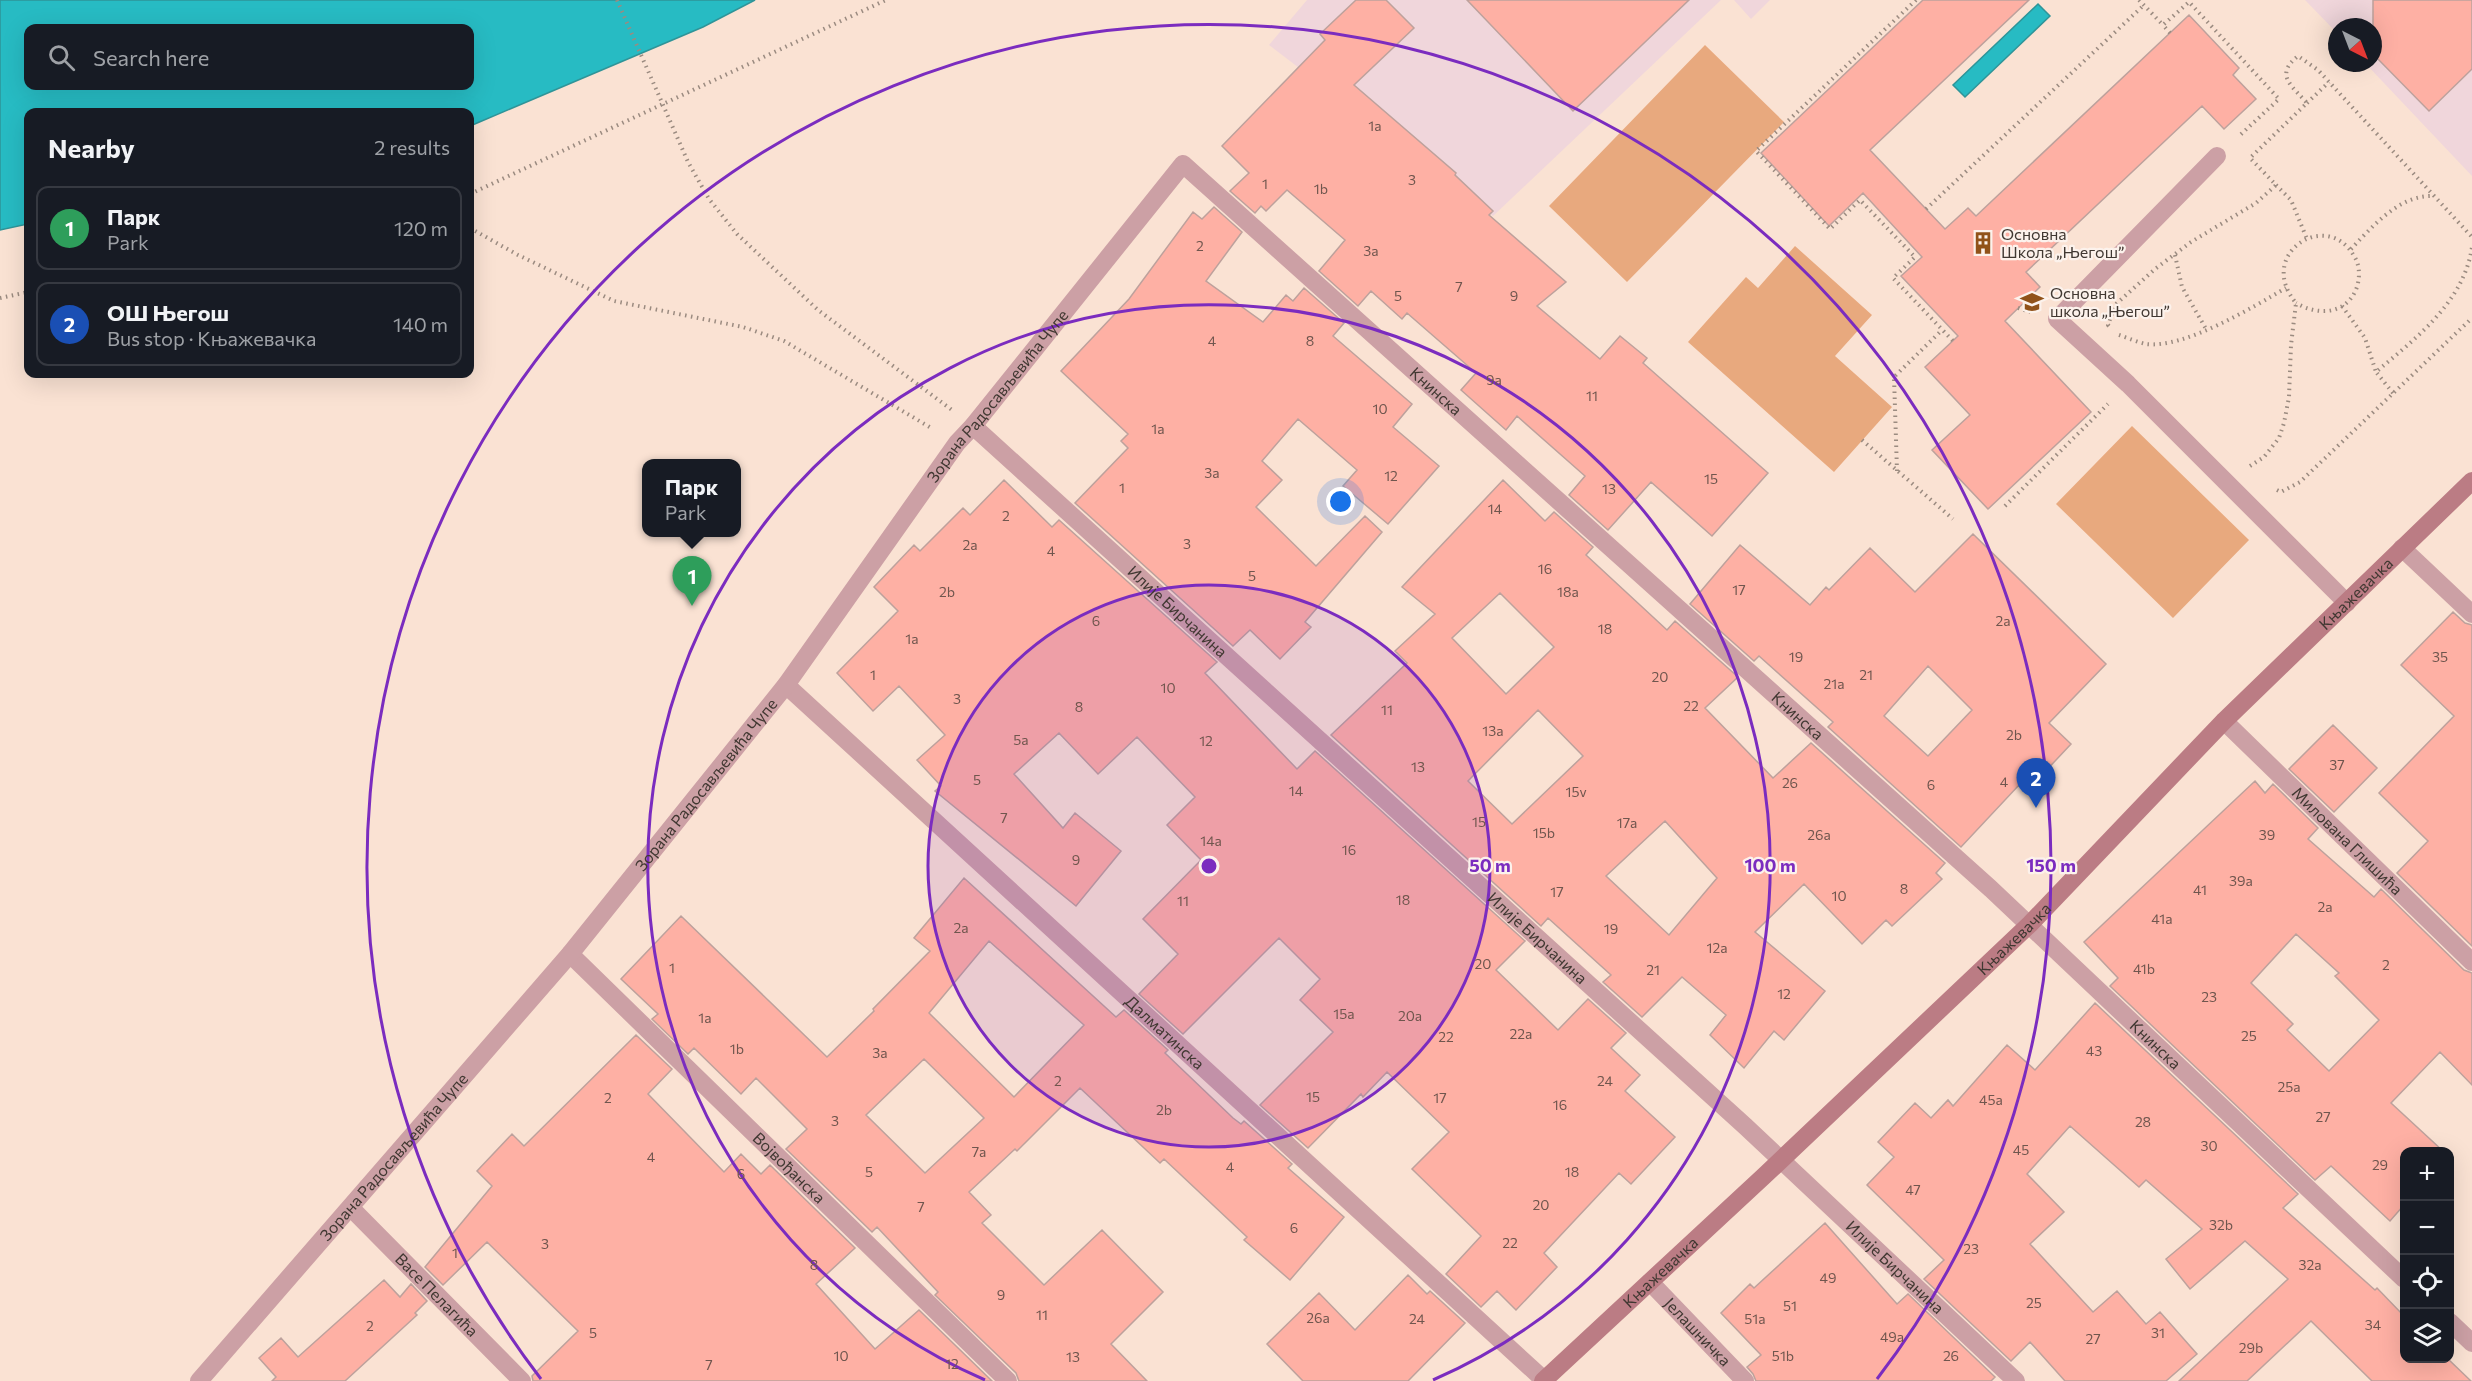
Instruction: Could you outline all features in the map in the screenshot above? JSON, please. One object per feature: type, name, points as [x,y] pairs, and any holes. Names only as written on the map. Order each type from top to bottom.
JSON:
[{"type":"main road","name":"Књажевачка","points":[[1544,1380],[2030,924],[2224,721],[2472,481]]},
{"type":"street","points":[[2217,156],[2057,319],[2128,384],[2347,603]]},
{"type":"street","name":"Зорана Радосављевића Чупе","points":[[199,1381],[570,954],[786,686],[957,443],[1183,164]]},
{"type":"street","name":"Книнска","points":[[1183,164],[2030,924],[2400,1275]]},
{"type":"street","name":"Илије Бирчанина","points":[[973,426],[1780,1160],[2016,1381]]},
{"type":"street","points":[[2402,548],[2472,614]]},
{"type":"street","name":"Далматинска","points":[[786,686],[1544,1380]]},
{"type":"street","name":"Милована Глишића","points":[[2224,721],[2472,962]]},
{"type":"street","name":"Војвођанска","points":[[570,954],[1008,1381]]},
{"type":"street","name":"Васе Пелагића","points":[[351,1208],[522,1381]]},
{"type":"street","name":"Јелашничка","points":[[1650,1282],[1745,1381]]},
{"type":"street","points":[[2454,1326],[2472,1343]]},
{"type":"path","points":[[617,0],[688,162],[710,199],[737,234],[818,310],[973,426]]},
{"type":"path","points":[[474,193],[886,0]]},
{"type":"path","points":[[1916,0],[1756,151],[1830,229],[1860,200],[1915,257],[1893,278],[1953,341]]},
{"type":"path","points":[[2139,0],[2170,33]]},
{"type":"path","points":[[2163,25],[2189,2],[2279,99],[2217,156]]},
{"type":"path","points":[[1926,209],[2144,5]]},
{"type":"path","points":[[2307,103],[2287,81],[2286,71],[2289,63],[2298,56],[2306,60],[2329,82],[2472,237]]},
{"type":"path","points":[[2307,239],[2290,200],[2250,158],[2329,82]]},
{"type":"path","points":[[2124,342],[2108,325],[2115,305],[2175,254],[2256,203],[2276,185]]},
{"type":"path","points":[[2351,249],[2379,220],[2400,205],[2421,195],[2434,196]]},
{"type":"path","points":[[1872,213],[1877,208]]},
{"type":"path","points":[[474,230],[518,255],[614,301],[743,327],[784,341],[957,443]]},
{"type":"path","points":[[2315,236],[2341,241],[2351,249],[2357,261],[2359,274],[2357,286],[2351,298],[2342,306],[2330,311],[2318,312],[2296,303],[2286,288],[2283,270],[2286,258],[2293,248],[2315,236]]},
{"type":"path","points":[[2376,372],[2411,342],[2445,307],[2463,281],[2472,247]]},
{"type":"path","points":[[2175,254],[2182,287],[2206,329]]},
{"type":"path","points":[[2116,333],[2147,344],[2180,339],[2251,308],[2286,288]]},
{"type":"path","points":[[0,298],[24,293]]},
{"type":"path","points":[[2254,475],[2247,468],[2264,457],[2279,438],[2284,423],[2289,397],[2291,345],[2296,303]]},
{"type":"path","points":[[2342,306],[2365,338],[2376,372],[2393,393]]},
{"type":"path","points":[[2271,487],[2281,492],[2300,483],[2472,318]]},
{"type":"path","points":[[1898,471],[1894,377],[1942,330]]},
{"type":"path","points":[[2005,506],[2128,384]]},
{"type":"path","points":[[1862,440],[1953,519]]},
{"type":"shaded area","points":[[1307,0],[1721,0],[1493,216],[1269,45]]},
{"type":"shaded area","points":[[1734,0],[1770,0],[1751,19]]},
{"type":"shaded area","points":[[2305,0],[2472,0],[2472,176],[2374,72],[2382,72],[2382,18],[2328,18],[2328,24]]},
{"type":"shaded area","points":[[1705,45],[1784,122],[1627,282],[1549,206]]},
{"type":"shaded area","points":[[1795,246],[1872,315],[1835,356],[1892,407],[1834,472],[1688,342],[1746,277],[1758,288]]},
{"type":"shaded area","points":[[2132,426],[2249,540],[2173,618],[2056,504]]},
{"type":"water","points":[[0,0],[755,0],[703,27],[474,124],[474,108],[24,108],[24,225],[0,230]]},
{"type":"water","points":[[2038,4],[2050,16],[1965,97],[1953,85]]},
{"type":"building","points":[[1356,0],[1386,0],[1414,28],[1354,85],[1456,173],[1455,175],[1493,211],[1489,215],[1566,282],[1537,306],[1600,359],[1620,336],[1647,358],[1643,363],[1768,473],[1712,536],[1651,482],[1608,530],[1569,495],[1585,476],[1517,416],[1506,430],[1461,390],[1476,373],[1407,313],[1402,319],[1371,291],[1358,306],[1319,271],[1345,240],[1287,190],[1266,211],[1261,206],[1255,213],[1230,191],[1249,173],[1222,146],[1325,40],[1320,34]]},
{"type":"building","points":[[1467,0],[1689,0],[1573,111]]},
{"type":"building","name":"Основна Школа „Његош”","points":[[1923,0],[2029,0],[1870,150],[1945,229],[1968,208],[1976,216],[2189,15],[2239,68],[2233,75],[2256,99],[2224,129],[2202,106],[2026,272],[2040,287],[2005,321],[2091,412],[1988,509],[1932,450],[1970,415],[1925,367],[1958,336],[1901,276],[1922,257],[1863,193],[1829,226],[1761,153]]},
{"type":"building","points":[[2373,0],[2472,0],[2472,69],[2429,111],[2382,63],[2382,18],[2373,18]]},
{"type":"building","points":[[1214,207],[1242,232],[1206,281],[1263,322],[1286,295],[1293,301],[1304,288],[1344,323],[1333,336],[1412,404],[1393,427],[1439,466],[1388,524],[1343,486],[1357,470],[1298,419],[1262,461],[1282,480],[1256,507],[1316,566],[1365,516],[1382,532],[1305,622],[1311,627],[1280,659],[1250,630],[1233,646],[1075,503],[1128,448],[1121,441],[1128,434],[1061,371],[1129,299],[1193,212],[1202,219]]},
{"type":"building","points":[[1004,480],[1052,527],[1059,520],[1217,662],[1205,673],[1297,769],[1315,751],[1525,941],[1496,970],[1558,1030],[1588,999],[1626,1033],[1611,1048],[1640,1075],[1625,1091],[1675,1137],[1631,1184],[1619,1173],[1544,1253],[1557,1267],[1516,1310],[1497,1291],[1481,1307],[1446,1274],[1481,1236],[1412,1169],[1449,1132],[1387,1072],[1363,1097],[1361,1094],[1308,1148],[1260,1105],[1333,1032],[1300,1000],[1320,979],[1279,938],[1183,1034],[1139,994],[1178,954],[1143,919],[1201,860],[1167,825],[1195,797],[1137,737],[1098,774],[1059,733],[1014,774],[1063,828],[1075,813],[1121,851],[1076,906],[935,791],[941,786],[917,760],[945,735],[899,686],[873,711],[837,673],[898,611],[874,587],[914,545],[920,551],[963,508],[970,515]]},
{"type":"building","points":[[1503,480],[1545,521],[1554,512],[1593,547],[1586,555],[1667,630],[1675,621],[1738,677],[1705,708],[1773,778],[1811,743],[1945,863],[1936,873],[1942,879],[1892,926],[1886,920],[1862,944],[1804,884],[1755,932],[1825,991],[1784,1040],[1774,1031],[1744,1068],[1710,1035],[1726,1015],[1682,977],[1642,1017],[1603,982],[1611,975],[1548,918],[1541,926],[1331,735],[1407,663],[1395,651],[1435,614],[1402,587]],"holes":[[[1500,593],[1554,647],[1506,694],[1452,638]],[[1538,710],[1583,756],[1512,824],[1468,781]],[[1665,821],[1717,878],[1669,935],[1606,876]]]},
{"type":"building","points":[[1973,534],[2106,664],[2049,723],[2071,744],[2026,792],[2019,785],[1961,847],[1828,727],[1833,722],[1759,656],[1754,661],[1690,604],[1740,545],[1810,605],[1826,587],[1829,590],[1870,548],[1915,592]],"holes":[[[1928,666],[1972,710],[1928,756],[1884,716]]]},
{"type":"building","points":[[2453,612],[2465,623],[2472,625],[2472,946],[2397,873],[2428,841],[2379,793],[2454,716],[2401,665]]},
{"type":"building","points":[[2333,725],[2377,768],[2334,812],[2289,769]]},
{"type":"building","points":[[2255,781],[2265,793],[2273,784],[2318,828],[2308,839],[2374,897],[2381,889],[2464,970],[2472,973],[2472,1085],[2440,1052],[2391,1103],[2439,1147],[2400,1147],[2400,1210],[2390,1221],[2331,1166],[2315,1180],[2110,986],[2118,978],[2084,942]],"holes":[[[2296,934],[2339,973],[2335,976],[2379,1020],[2329,1071],[2287,1030],[2293,1024],[2251,983]]]},
{"type":"building","points":[[964,878],[1116,1017],[1124,1010],[1168,1050],[1165,1053],[1233,1118],[1241,1124],[1244,1121],[1292,1164],[1288,1168],[1344,1217],[1290,1280],[1244,1240],[1247,1237],[1164,1159],[1160,1163],[1080,1088],[1017,1151],[1015,1149],[969,1192],[991,1215],[982,1223],[1044,1285],[1102,1230],[1163,1292],[1111,1344],[1147,1381],[1019,1381],[1016,1373],[935,1295],[938,1292],[877,1227],[872,1232],[786,1149],[807,1129],[756,1078],[741,1094],[694,1048],[688,1054],[652,1019],[658,1014],[621,979],[681,916],[827,1057],[930,951],[914,938]],"holes":[[[989,941],[1084,1025],[1014,1097],[929,1013]],[[924,1059],[984,1118],[925,1173],[866,1115]]]},
{"type":"building","points":[[2095,1003],[2298,1194],[2283,1208],[2375,1290],[2377,1288],[2400,1312],[2400,1363],[2452,1363],[2471,1381],[2372,1381],[2311,1321],[2247,1381],[2179,1381],[2288,1279],[2245,1241],[2190,1289],[2166,1259],[2202,1229],[2146,1180],[2139,1187],[2070,1126],[2027,1174],[2064,1212],[2030,1244],[2093,1312],[2117,1291],[2146,1324],[2160,1312],[2197,1354],[2166,1381],[2065,1381],[2030,1342],[2011,1361],[1924,1279],[1944,1260],[1867,1185],[1894,1157],[1878,1142],[1915,1103],[1931,1118],[1948,1100],[1953,1106],[2007,1045],[2035,1070]]},
{"type":"building","points":[[636,1035],[672,1069],[648,1094],[724,1172],[741,1154],[761,1174],[770,1165],[855,1248],[816,1284],[875,1349],[919,1310],[992,1381],[533,1381],[532,1376],[578,1331],[487,1242],[443,1285],[425,1267],[492,1186],[477,1171],[512,1134],[524,1146]]},
{"type":"building","points":[[1825,1223],[1897,1304],[1908,1294],[1995,1377],[1991,1381],[1756,1381],[1747,1367],[1761,1355],[1721,1313],[1750,1284],[1754,1288]]},
{"type":"building","points":[[1408,1275],[1427,1294],[1430,1291],[1465,1323],[1408,1381],[1303,1381],[1267,1344],[1319,1293],[1355,1330]]},
{"type":"building","points":[[384,1280],[400,1297],[411,1284],[427,1301],[415,1313],[417,1315],[345,1381],[272,1381],[276,1377],[259,1358],[281,1338],[298,1357]]},
{"type":"place","name":"Основна Школа „Његош”","points":[[1983,243]]},
{"type":"place","name":"Основна школа „Његош”","points":[[2032,302]]},
{"type":"place","name":"Парк","points":[[692,606]]},
{"type":"place","name":"ОШ Његош","points":[[2036,808]]}]
